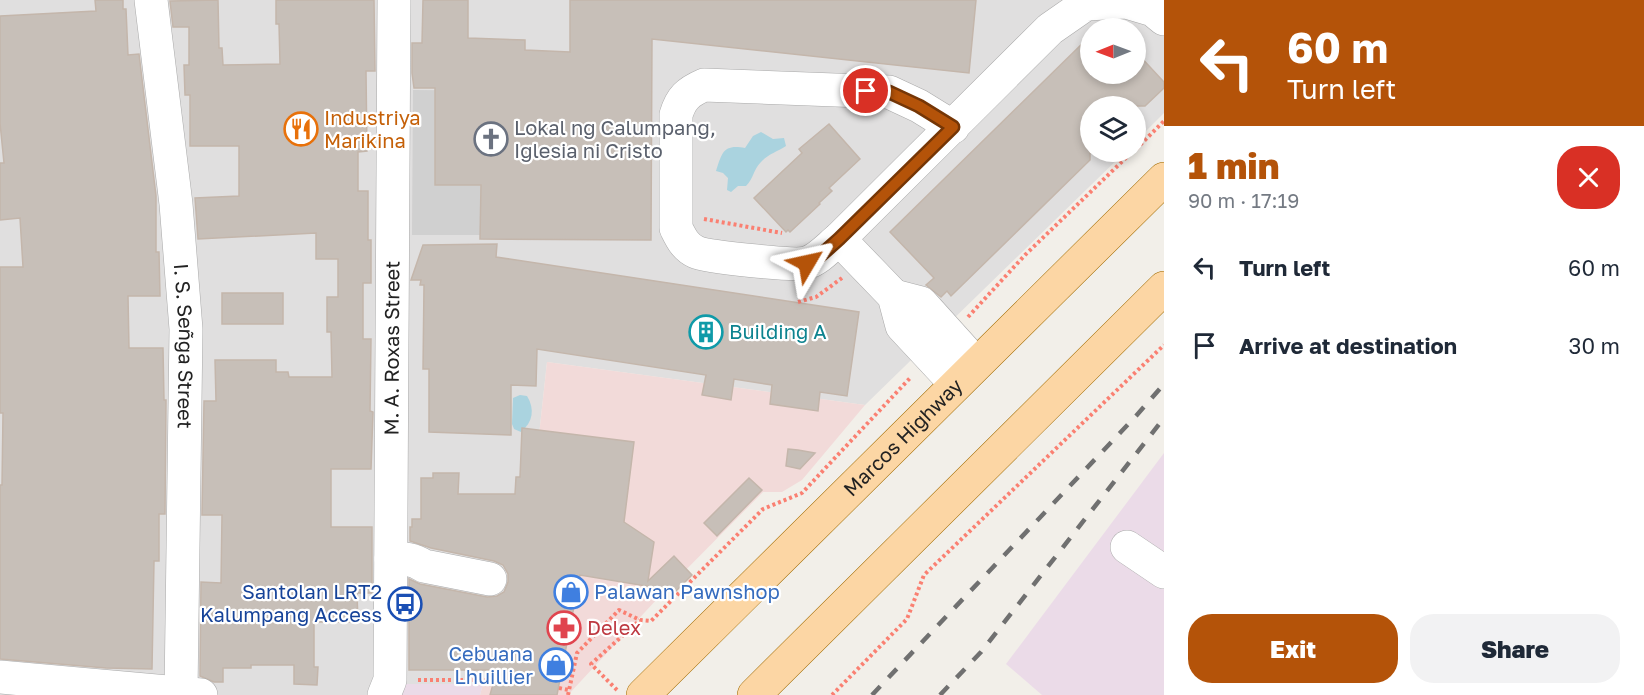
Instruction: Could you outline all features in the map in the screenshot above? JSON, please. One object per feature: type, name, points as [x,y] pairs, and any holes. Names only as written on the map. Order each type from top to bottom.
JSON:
[{"type":"main road","name":"Marcos Highway","points":[[643,695],[1164,179]]},
{"type":"main road","points":[[754,695],[1164,288]]},
{"type":"street","name":"I. S. Señga Street","points":[[0,677],[192,694],[186,329],[176,204],[152,0]]},
{"type":"street","name":"M. A. Roxas Street","points":[[387,687],[391,559],[394,0]]},
{"type":"street","points":[[953,127],[919,106],[889,92],[704,85],[687,93],[679,104],[676,115],[676,228],[684,244],[697,253],[790,265],[807,263],[821,255],[839,239],[953,127],[1050,29],[1086,4],[1126,2],[1153,10],[1164,19]]},
{"type":"street","points":[[839,239],[894,296],[902,326],[940,347],[966,374]]},
{"type":"street","points":[[1127,547],[1164,572]]},
{"type":"street","points":[[391,559],[405,558],[424,566],[490,579]]},
{"type":"path","points":[[1146,138],[1164,121]]},
{"type":"path","points":[[559,688],[568,692],[577,653],[619,610],[640,620],[651,621],[763,509],[802,494],[1025,255],[1122,162]]},
{"type":"path","points":[[798,302],[816,297],[842,278]]},
{"type":"path","points":[[832,695],[907,619],[924,574],[1164,345]]},
{"type":"path","points":[[622,695],[591,663],[640,620]]},
{"type":"path","points":[[387,687],[515,680]]},
{"type":"shaded area","points":[[0,0],[1164,0],[1164,113],[1146,131],[1146,96],[1080,96],[1080,162],[1115,162],[865,405],[547,362],[513,673],[483,684],[405,684],[401,695],[0,695]]},
{"type":"shaded area","points":[[413,90],[562,91],[562,235],[412,235]]},
{"type":"shaded area","points":[[547,362],[865,405],[802,480],[782,492],[763,492],[658,598],[568,695],[480,695],[483,684],[513,673]]},
{"type":"shaded area","points":[[1164,453],[1164,695],[1042,695],[1006,664]]},
{"type":"shaded area","points":[[405,684],[483,684],[480,695],[401,695]]},
{"type":"water","points":[[761,132],[773,139],[784,138],[786,146],[758,165],[746,186],[738,186],[731,192],[727,190],[728,178],[716,171],[724,151],[732,147],[745,148],[753,136]]},
{"type":"water","points":[[520,395],[527,396],[532,410],[528,424],[521,432],[514,429],[512,424],[513,398]]},
{"type":"building","points":[[95,0],[123,0],[123,9],[126,9],[128,55],[139,54],[156,196],[156,252],[159,252],[160,296],[128,296],[129,348],[163,348],[164,400],[166,400],[165,514],[159,514],[159,561],[154,561],[152,669],[106,668],[0,659],[0,485],[2,485],[3,413],[0,413],[0,267],[23,267],[20,218],[0,220],[0,163],[4,163],[0,123],[0,16],[96,11]]},
{"type":"building","points":[[218,0],[219,48],[222,48],[223,65],[280,64],[276,0],[374,0],[375,71],[366,71],[367,151],[358,152],[358,191],[368,191],[368,240],[371,240],[371,283],[363,283],[363,339],[371,339],[370,411],[373,412],[371,469],[331,469],[331,527],[372,527],[372,593],[357,593],[358,622],[314,622],[314,667],[318,667],[317,685],[294,684],[294,665],[251,665],[251,668],[223,668],[223,682],[214,682],[200,676],[201,582],[221,583],[222,515],[202,515],[204,401],[216,401],[215,360],[276,360],[276,372],[288,372],[289,377],[332,377],[331,332],[327,332],[327,297],[338,297],[338,259],[316,259],[316,233],[198,239],[195,198],[239,196],[239,146],[190,146],[190,95],[185,95],[184,65],[189,65],[189,27],[173,27],[170,1]]},
{"type":"building","points":[[423,0],[468,0],[468,38],[525,40],[525,50],[570,52],[570,0],[976,0],[969,73],[652,39],[651,240],[480,239],[481,185],[435,185],[435,88],[414,88],[412,73],[412,43],[422,43]]},
{"type":"building","points":[[1080,46],[1080,84],[1146,84],[1146,63],[1164,82],[1164,88],[1146,105],[1146,96],[1080,96],[1080,162],[1088,162],[951,296],[947,291],[941,297],[926,285],[934,278],[890,232]]},
{"type":"building","points":[[829,124],[860,159],[829,188],[832,191],[820,204],[790,232],[788,230],[786,232],[754,198],[802,153],[799,149]]},
{"type":"building","points":[[497,244],[496,257],[859,312],[847,396],[820,392],[818,411],[770,404],[772,385],[734,379],[731,400],[702,395],[706,375],[537,349],[536,386],[511,385],[511,435],[429,432],[429,369],[423,369],[424,285],[420,285],[421,280],[411,280],[423,245]]},
{"type":"building","points":[[222,293],[283,293],[283,324],[222,324]]},
{"type":"building","points":[[522,428],[634,442],[624,522],[654,542],[648,581],[674,556],[692,575],[676,591],[580,575],[557,695],[490,695],[497,670],[409,670],[409,579],[420,584],[487,597],[497,596],[504,592],[508,582],[508,574],[503,565],[494,561],[431,548],[410,541],[412,519],[421,519],[421,478],[433,478],[433,473],[459,473],[458,494],[515,494],[516,477],[520,477]]},
{"type":"building","points":[[788,449],[815,453],[800,469],[786,466]]},
{"type":"building","points":[[749,478],[762,490],[717,536],[704,523]]},
{"type":"railway","points":[[872,695],[1164,384]]},
{"type":"railway","points":[[940,695],[981,652],[1164,418]]},
{"type":"place","name":"Industriya Marikina","points":[[301,129]]},
{"type":"place","name":"Lokal ng Calumpang, Iglesia ni Cristo","points":[[491,139]]},
{"type":"place","name":"Building A","points":[[706,332]]},
{"type":"place","name":"Palawan Pawnshop","points":[[571,592]]},
{"type":"place","name":"Santolan LRT2 Kalumpang Access","points":[[405,604]]},
{"type":"place","name":"Delex","points":[[564,628]]},
{"type":"place","name":"Cebuana Lhuillier","points":[[556,665]]},
{"type":"route","points":[[807,263],[821,255],[839,239],[953,127],[919,106],[889,92],[866,91]]}]
